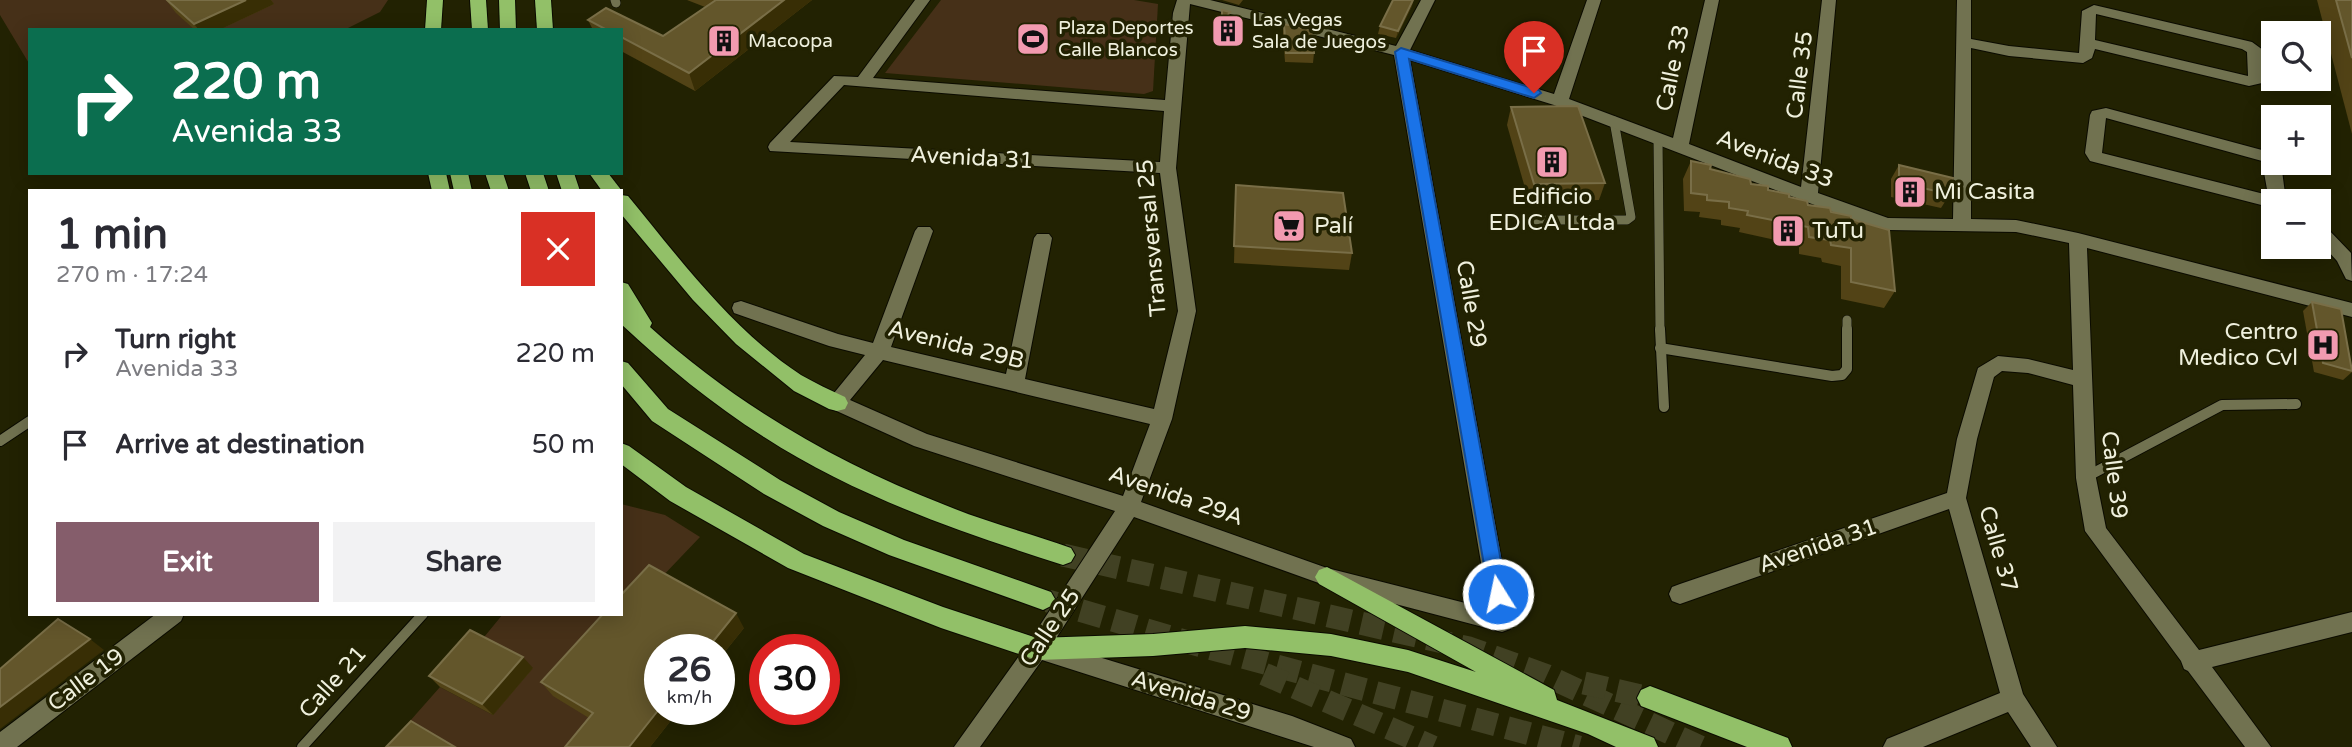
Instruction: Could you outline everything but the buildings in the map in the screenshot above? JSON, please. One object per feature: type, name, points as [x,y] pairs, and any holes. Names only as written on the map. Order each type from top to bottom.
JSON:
[{"type":"highway","points":[[433,28],[435,0]]},
{"type":"highway","points":[[478,0],[481,28]]},
{"type":"highway","points":[[507,0],[508,28]]},
{"type":"highway","points":[[543,0],[545,28]]},
{"type":"highway","points":[[600,175],[611,189]]},
{"type":"highway","points":[[623,203],[681,272],[762,356],[792,380],[838,403]]},
{"type":"highway","points":[[623,292],[654,343]]},
{"type":"highway","points":[[623,314],[715,395],[805,453],[924,509],[1063,555]]},
{"type":"highway","points":[[623,371],[660,415]]},
{"type":"highway","points":[[623,392],[772,487],[831,519],[897,548],[1043,599]]},
{"type":"highway","points":[[623,453],[678,494],[796,561],[941,617],[1037,649],[1153,645],[1245,637],[1331,645],[1408,661],[1593,724],[1645,747]]},
{"type":"highway","points":[[1327,577],[1593,724]]},
{"type":"highway","points":[[1650,698],[1779,747]]},
{"type":"street","points":[[862,82],[923,0]]},
{"type":"street","name":"Transversal 25","points":[[1129,507],[1162,419],[1187,311],[1168,168],[1171,106],[1180,13],[1184,0]]},
{"type":"street","name":"Avenida 33","points":[[1192,0],[1401,52],[1560,101],[1888,225],[2016,226],[2078,239],[2352,310]]},
{"type":"street","points":[[1401,52],[1428,0]]},
{"type":"street","points":[[1560,101],[1594,0]]},
{"type":"street","name":"Calle 33","points":[[1679,146],[1712,0]]},
{"type":"street","name":"Calle 35","points":[[1809,196],[1829,0]]},
{"type":"street","points":[[1962,224],[1964,0]]},
{"type":"street","points":[[1965,42],[2009,51],[2076,58],[2087,55],[2089,11],[2094,9],[2247,45],[2255,50],[2256,79],[2249,81],[2088,43]]},
{"type":"street","name":"Calle 29","points":[[1401,52],[1502,622]]},
{"type":"street","name":"Avenida 31","points":[[862,82],[840,80],[776,147],[1168,168]]},
{"type":"street","points":[[862,82],[1171,106]]},
{"type":"street","points":[[2106,113],[2261,153],[2272,161],[2275,202],[2096,157],[2093,153],[2098,115],[2106,113]]},
{"type":"street","points":[[838,403],[880,350],[924,231]]},
{"type":"street","points":[[1014,385],[1043,238]]},
{"type":"street","name":"Calle 39","points":[[2078,239],[2085,478],[2096,531],[2192,662],[2259,747]]},
{"type":"street","points":[[2331,243],[2345,258],[2352,274]]},
{"type":"street","name":"Avenida 29B","points":[[741,308],[836,341],[1162,419]]},
{"type":"street","name":"Calle 37","points":[[2045,747],[2013,699],[1956,498],[1967,439],[1985,373],[1998,363],[2028,366],[2081,380]]},
{"type":"street","name":"Avenida 29A","points":[[838,403],[921,440],[1129,507],[1327,577],[1502,622]]},
{"type":"street","name":"Avenida 31","points":[[1680,594],[1956,498]]},
{"type":"street","name":"Calle 25","points":[[966,747],[1037,649],[1129,507]]},
{"type":"street","name":"Calle 19","points":[[0,746],[170,616]]},
{"type":"street","points":[[2192,662],[2352,622]]},
{"type":"street","name":"Avenida 29","points":[[1037,649],[1292,727],[1342,746]]},
{"type":"street","points":[[1895,747],[2013,699]]},
{"type":"lane","points":[[1524,220],[1627,220],[1630,216],[1614,121]]},
{"type":"lane","points":[[1658,138],[1660,348],[1664,407]]},
{"type":"lane","points":[[1660,348],[1832,376],[1842,375],[1847,369],[1847,320]]},
{"type":"lane","points":[[2085,478],[2222,404],[2296,404]]},
{"type":"lane","points":[[0,441],[28,422]]},
{"type":"lane","name":"Calle 21","points":[[302,747],[421,616]]},
{"type":"shaded area","points":[[0,0],[388,0],[380,12],[348,28],[28,28],[28,62],[0,15]]},
{"type":"shaded area","name":"Plaza Deportes Calle Blancos","points":[[941,0],[1134,0],[1158,4],[1153,91],[1144,94],[885,73]]},
{"type":"shaded area","points":[[623,504],[665,515],[700,537],[658,581],[605,727],[588,747],[387,747],[440,687],[493,715],[532,669],[480,642],[501,616],[623,616]]},
{"type":"tunnel","points":[[1063,555],[1469,648],[1545,675],[1700,747]]},
{"type":"tunnel","points":[[1048,601],[1198,645],[1579,747]]},
{"type":"tunnel","points":[[1264,674],[1433,747]]},
{"type":"tunnel","points":[[1584,683],[1650,698]]},
{"type":"place","name":"Las Vegas Sala de Juegos","points":[[1228,31]]},
{"type":"place","name":"Plaza Deportes Calle Blancos","points":[[1033,39]]},
{"type":"place","name":"Macoopa","points":[[724,41]]},
{"type":"place","name":"Edificio EDICA Ltda","points":[[1552,162]]},
{"type":"place","name":"Mi Casita","points":[[1910,192]]},
{"type":"place","name":"Palí","points":[[1289,226]]},
{"type":"place","name":"TuTu","points":[[1788,231]]},
{"type":"place","name":"Centro Medico Cvl","points":[[2323,345]]},
{"type":"route","points":[[1498,594],[1401,52],[1534,93]]}]
